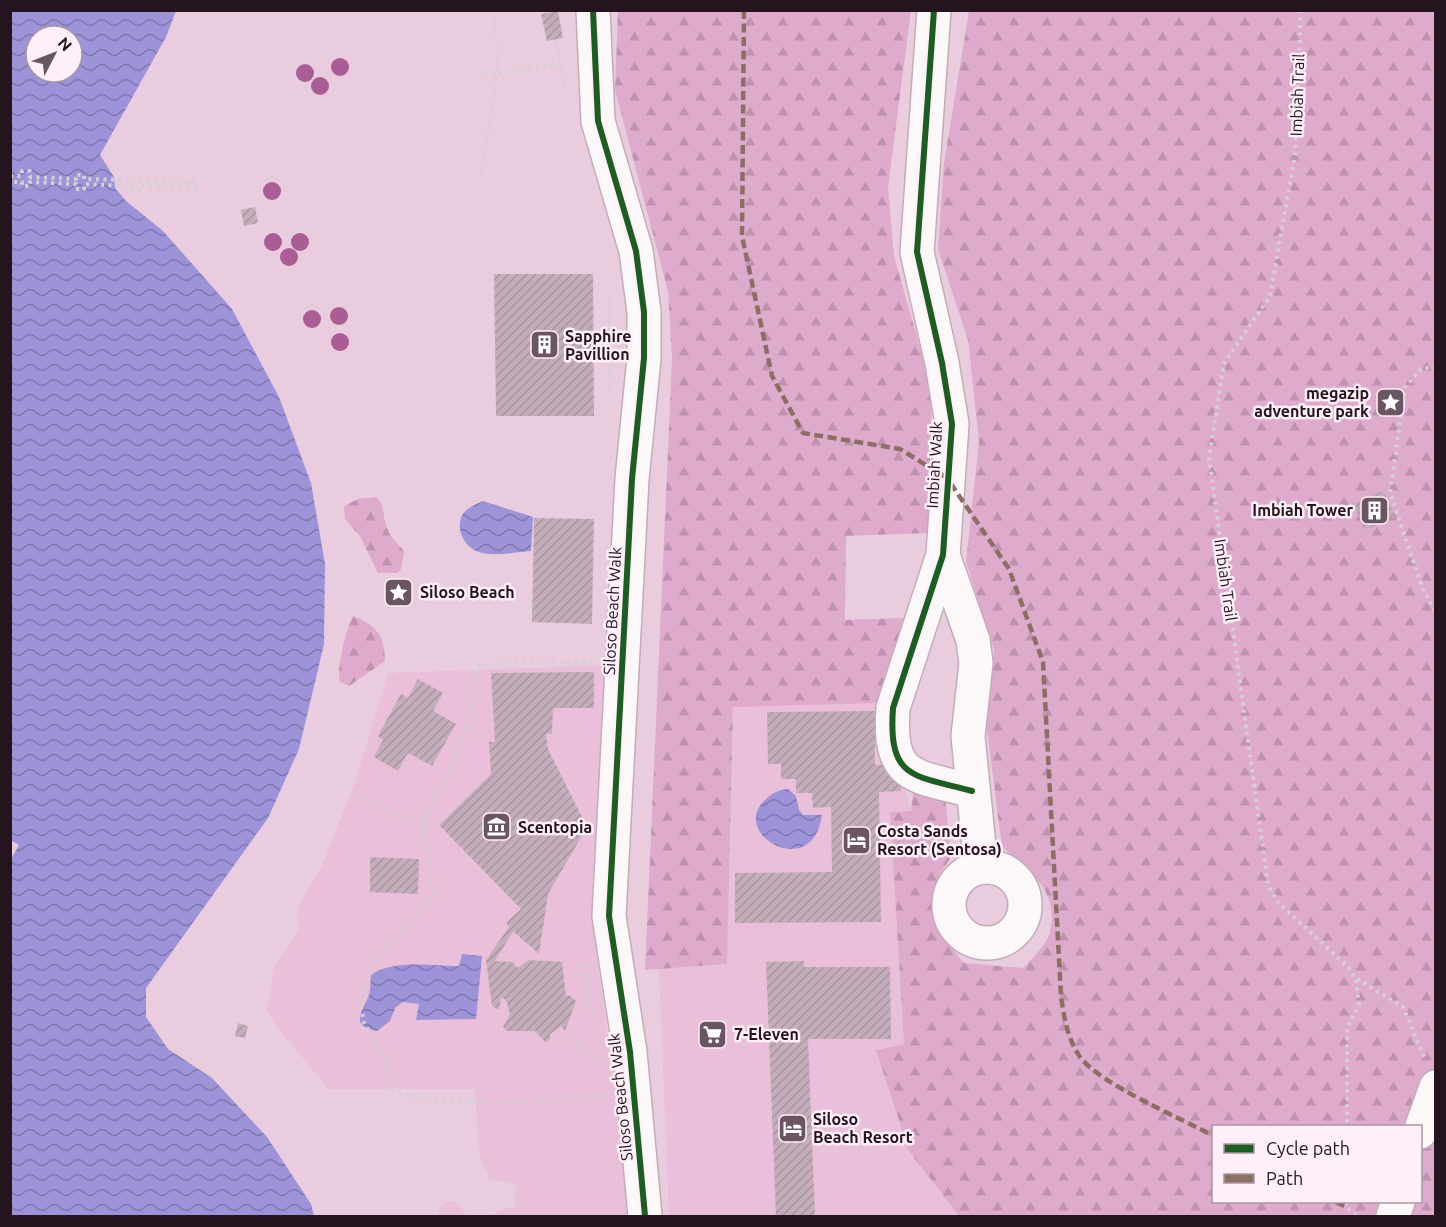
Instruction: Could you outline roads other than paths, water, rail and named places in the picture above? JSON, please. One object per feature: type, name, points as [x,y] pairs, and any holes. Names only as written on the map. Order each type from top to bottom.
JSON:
[{"type":"street","name":"Siloso Beach Walk","points":[[593,10],[598,121],[636,251],[644,312],[644,358],[632,479],[609,916],[630,1052],[645,1216]]},
{"type":"street","name":"Imbiah Walk","points":[[934,10],[917,252],[942,363],[951,424],[943,555],[893,708],[891,732],[898,762],[914,775],[972,791]]},
{"type":"street","name":"Imbiah Walk","points":[[943,555],[972,640],[976,663],[968,736],[981,867]]},
{"type":"street","points":[[1421,1125],[1431,1074]]},
{"type":"water","points":[[11,10],[176,11],[166,37],[100,155],[114,177],[115,188],[126,201],[163,231],[232,309],[279,397],[311,483],[325,564],[324,644],[299,749],[268,818],[146,988],[146,1017],[168,1049],[212,1078],[267,1137],[311,1204],[314,1216],[11,1216],[10,861],[19,845],[10,840]]},
{"type":"water","points":[[483,501],[533,517],[531,551],[485,553],[474,550],[466,543],[460,529],[462,515]]},
{"type":"water","points":[[788,789],[796,796],[799,810],[803,815],[822,815],[816,835],[804,846],[791,849],[777,846],[765,838],[757,827],[756,814],[769,796],[777,791]]},
{"type":"water","points":[[462,954],[482,956],[476,1019],[416,1020],[419,1004],[403,1002],[395,1008],[390,1021],[377,1031],[368,1029],[360,1022],[361,1013],[370,993],[371,975],[380,970],[402,965],[459,966]]},
{"type":"place","name":"Sapphire Pavillion","points":[[544,345]]},
{"type":"place","name":"megazip adventure park","points":[[1390,402]]},
{"type":"place","name":"Imbiah Tower","points":[[1374,510]]},
{"type":"place","name":"Siloso Beach","points":[[399,592]]},
{"type":"place","name":"Scentopia","points":[[497,827]]},
{"type":"place","name":"Costa Sands Resort (Sentosa)","points":[[856,840]]},
{"type":"place","name":"7-Eleven","points":[[713,1034]]},
{"type":"place","name":"Siloso Beach Resort","points":[[792,1128]]}]
